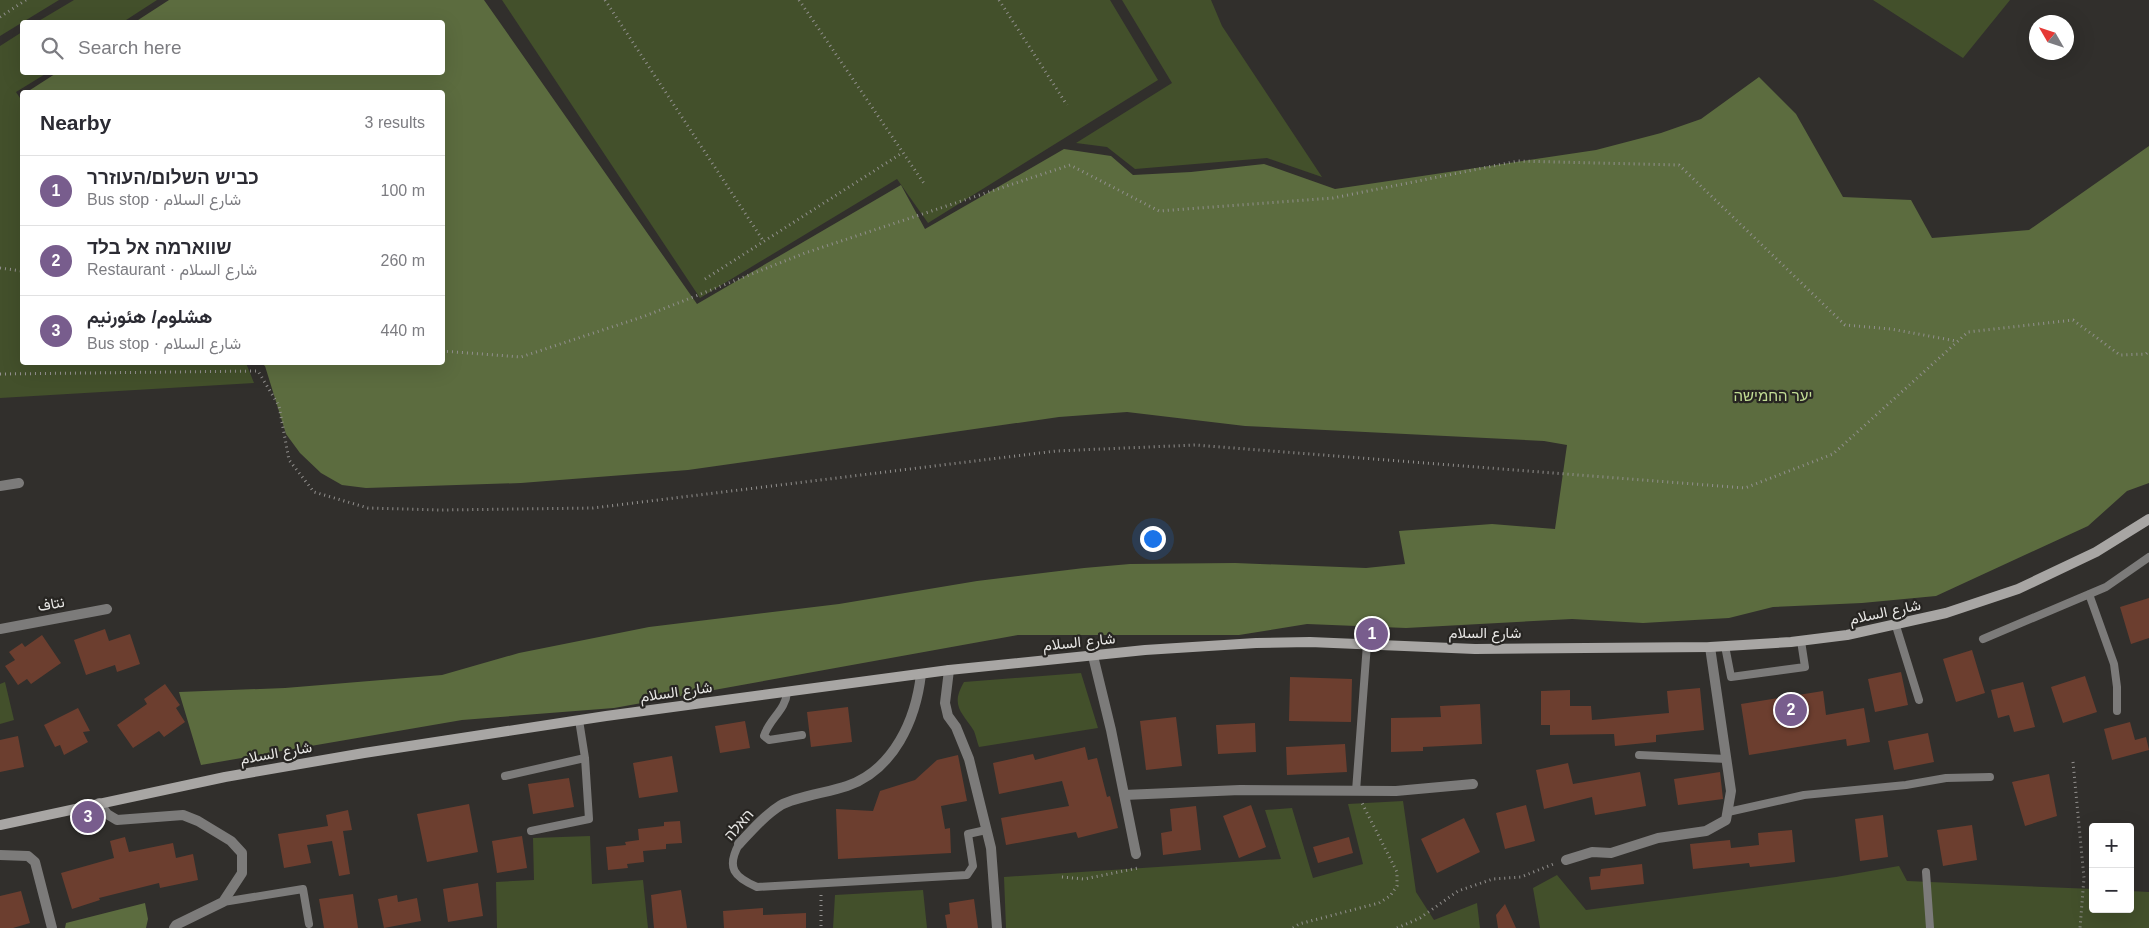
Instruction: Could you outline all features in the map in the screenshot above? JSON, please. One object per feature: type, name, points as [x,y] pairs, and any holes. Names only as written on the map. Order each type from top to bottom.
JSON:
[{"type":"main road","name":"شارع السلام","points":[[0,825],[234,775],[579,720],[949,670],[1256,643],[1310,642],[1475,649],[1710,647],[1801,641],[1847,635],[1896,626],[1946,613],[2018,589],[2096,552],[2149,520]]},
{"type":"street","points":[[0,486],[19,483]]},
{"type":"street","name":"نتاف","points":[[0,630],[107,609]]},
{"type":"street","points":[[1566,860],[1592,852],[1611,853],[1658,838],[1706,830],[1726,820],[1731,790],[1710,647]]},
{"type":"street","points":[[1093,656],[1111,730],[1136,854]]},
{"type":"street","points":[[949,670],[945,703],[948,716],[956,728],[969,759],[991,848],[997,928]]},
{"type":"street","name":"האלה","points":[[739,844],[762,819],[782,804],[849,785],[867,777],[881,766],[896,749],[913,712],[919,692],[920,674]]},
{"type":"street","points":[[1124,795],[1240,790],[1396,791],[1473,784]]},
{"type":"street","points":[[99,804],[107,814],[116,820],[184,815],[198,821],[231,841],[242,853],[242,873],[224,902],[176,925],[174,928]]},
{"type":"street","points":[[0,855],[28,856],[36,862],[52,928]]},
{"type":"lane","points":[[1983,639],[2106,587],[2149,557]]},
{"type":"lane","points":[[2089,594],[2114,664],[2117,687],[2117,711]]},
{"type":"lane","points":[[1896,626],[1920,700]]},
{"type":"lane","points":[[1725,646],[1731,677],[1805,667],[1801,641]]},
{"type":"lane","points":[[1356,791],[1367,644]]},
{"type":"lane","points":[[787,692],[785,704],[766,730],[764,736],[768,740],[802,735]]},
{"type":"lane","points":[[531,831],[589,819],[585,758],[579,720]]},
{"type":"lane","points":[[1639,755],[1727,759]]},
{"type":"lane","points":[[505,776],[585,758]]},
{"type":"lane","points":[[1728,812],[1804,795],[1906,785],[1946,778],[1990,777]]},
{"type":"lane","name":"האלה","points":[[739,844],[733,854],[732,866],[735,874],[742,880],[757,887],[967,875],[973,866],[968,834],[986,830]]},
{"type":"lane","points":[[1926,872],[1930,928]]},
{"type":"lane","points":[[224,902],[303,889],[309,924]]},
{"type":"path","points":[[0,16],[26,0]]},
{"type":"path","points":[[606,0],[764,242]]},
{"type":"path","points":[[799,0],[924,185]]},
{"type":"path","points":[[999,0],[1067,105]]},
{"type":"path","points":[[705,279],[902,152]]},
{"type":"path","points":[[445,350],[521,357],[645,316],[805,254],[1070,165],[1160,211],[1333,198],[1518,162],[1679,165],[1845,325],[1891,329],[1957,342]]},
{"type":"path","points":[[0,268],[20,271]]},
{"type":"path","points":[[0,374],[258,371],[280,406],[289,460],[314,492],[368,508],[441,510],[593,508],[1056,451],[1195,445],[1745,488],[1833,454],[1968,332],[2074,320],[2120,354],[2146,354],[2149,351]]},
{"type":"path","points":[[2074,762],[2084,878],[2080,928]]},
{"type":"path","points":[[1293,928],[1299,924],[1379,903],[1390,896],[1397,886],[1397,872],[1356,791]]},
{"type":"path","points":[[1062,877],[1084,879],[1140,868],[1136,854]]},
{"type":"path","points":[[1397,928],[1420,918],[1458,891],[1493,879],[1521,877],[1566,860]]},
{"type":"path","points":[[820,882],[821,928]]},
{"type":"green space","points":[[0,0],[59,0],[26,20],[20,20],[20,24],[0,36]]},
{"type":"green space","points":[[74,0],[157,0],[126,20],[40,20]]},
{"type":"green space","name":"יער החמישה","points":[[169,0],[484,0],[697,304],[901,185],[925,229],[1064,149],[1111,156],[1133,175],[1191,172],[1264,164],[1335,189],[1596,150],[1661,133],[1701,119],[1759,77],[1796,114],[1843,197],[1911,200],[1932,238],[2029,230],[2149,146],[2149,483],[2127,491],[2088,526],[1936,596],[1862,603],[1773,607],[1729,618],[1643,623],[1572,619],[1406,628],[1307,624],[1239,635],[1018,635],[614,708],[462,720],[201,765],[179,692],[285,688],[442,675],[519,653],[649,627],[839,604],[977,581],[1084,568],[1130,564],[1235,563],[1366,568],[1405,564],[1399,531],[1492,524],[1555,529],[1567,445],[1544,441],[1245,426],[1127,412],[1059,417],[688,470],[521,483],[366,488],[342,485],[321,473],[300,453],[286,434],[264,365],[445,365],[445,90],[30,90],[53,75],[445,75],[445,20],[138,20]]},
{"type":"green space","points":[[502,0],[1110,0],[1158,80],[928,223],[897,179],[700,298]]},
{"type":"green space","points":[[1122,0],[1211,0],[1222,26],[1322,177],[1267,158],[1135,169],[1107,147],[1076,143],[1172,83]]},
{"type":"green space","points":[[1873,0],[2010,0],[1963,58]]},
{"type":"green space","points":[[20,33],[20,75],[44,75],[16,92],[20,98],[20,365],[247,365],[254,383],[0,398],[0,46]]},
{"type":"green space","points":[[1081,673],[1098,728],[979,747],[974,731],[959,708],[958,697],[964,682]]},
{"type":"green space","points":[[5,682],[14,720],[0,724],[0,684]]},
{"type":"green space","points":[[1403,801],[1416,892],[1434,920],[1477,903],[1480,928],[1006,928],[1004,877],[1281,859],[1265,810],[1292,808],[1313,878],[1363,864],[1348,804]]},
{"type":"green space","points":[[590,836],[592,884],[643,880],[648,928],[497,928],[496,882],[534,880],[533,838]]},
{"type":"green space","points":[[1899,866],[1907,881],[2089,889],[2089,913],[2134,913],[2134,891],[2149,892],[2149,928],[1540,928],[1533,888],[1557,875],[1586,910],[1836,877]]},
{"type":"green space","points":[[923,890],[927,928],[833,928],[835,895]]},
{"type":"green space","points":[[145,903],[148,919],[146,928],[65,928],[66,923]]},
{"type":"building","points":[[2149,598],[2149,638],[2131,644],[2120,607]]},
{"type":"building","points":[[105,629],[109,641],[130,634],[140,664],[117,672],[115,665],[86,675],[74,640]]},
{"type":"building","points":[[42,635],[61,663],[31,684],[27,679],[18,685],[5,666],[15,660],[9,652],[22,643],[25,647]]},
{"type":"building","points":[[1972,650],[1985,693],[1956,702],[1943,659]]},
{"type":"building","points":[[1901,672],[1908,705],[1875,712],[1868,679]]},
{"type":"building","points":[[2085,676],[2097,712],[2063,723],[2051,687]]},
{"type":"building","points":[[1290,677],[1352,679],[1351,722],[1289,721]]},
{"type":"building","points":[[2023,682],[2035,727],[2014,732],[2009,715],[1998,718],[1991,690]]},
{"type":"building","points":[[165,684],[180,705],[176,708],[185,722],[164,737],[159,731],[133,748],[117,725],[147,704],[144,699]]},
{"type":"building","points":[[1700,688],[1704,730],[1656,735],[1656,742],[1615,746],[1614,734],[1550,735],[1550,725],[1541,725],[1541,691],[1570,690],[1570,706],[1591,706],[1592,720],[1669,713],[1667,691]]},
{"type":"building","points":[[1823,691],[1826,715],[1864,708],[1870,742],[1847,746],[1846,739],[1749,755],[1741,704]]},
{"type":"building","points":[[1480,704],[1482,744],[1423,747],[1423,751],[1391,752],[1391,718],[1441,717],[1440,706]]},
{"type":"building","points":[[848,707],[852,742],[811,747],[807,712]]},
{"type":"building","points":[[78,708],[90,731],[83,732],[88,742],[64,755],[60,745],[55,747],[44,725]]},
{"type":"building","points":[[1176,717],[1182,766],[1146,770],[1140,721]]},
{"type":"building","points":[[745,721],[750,748],[720,753],[715,726]]},
{"type":"building","points":[[2130,722],[2135,740],[2146,737],[2149,750],[2112,760],[2104,729]]},
{"type":"building","points":[[1255,723],[1256,752],[1218,754],[1216,725]]},
{"type":"building","points":[[1928,733],[1934,762],[1894,770],[1888,741]]},
{"type":"building","points":[[18,736],[24,767],[0,772],[0,740]]},
{"type":"building","points":[[1345,744],[1347,772],[1287,775],[1286,747]]},
{"type":"building","points":[[1085,747],[1088,760],[1097,758],[1107,797],[1110,796],[1118,828],[1078,838],[1076,832],[1006,845],[1001,818],[1069,806],[1062,781],[999,794],[993,763],[1033,754],[1035,760]]},
{"type":"building","points":[[958,755],[967,801],[941,806],[945,829],[950,828],[951,853],[838,859],[836,809],[873,811],[880,791],[915,780],[937,760]]},
{"type":"building","points":[[672,756],[678,792],[639,798],[633,763]]},
{"type":"building","points":[[1568,763],[1573,784],[1640,772],[1646,806],[1595,815],[1592,797],[1544,809],[1536,770]]},
{"type":"building","points":[[1720,772],[1723,799],[1678,805],[1674,779]]},
{"type":"building","points":[[2049,774],[2057,816],[2025,826],[2012,782]]},
{"type":"building","points":[[569,778],[574,807],[533,814],[528,784]]},
{"type":"building","points":[[469,804],[478,852],[427,862],[417,814]]},
{"type":"building","points":[[1251,805],[1266,847],[1239,858],[1223,816]]},
{"type":"building","points":[[1526,805],[1535,841],[1505,849],[1496,813]]},
{"type":"building","points":[[1196,806],[1201,850],[1163,855],[1161,833],[1172,831],[1170,809]]},
{"type":"building","points":[[348,810],[352,830],[343,831],[350,874],[339,876],[332,841],[307,845],[311,863],[284,868],[278,834],[328,826],[326,815]]},
{"type":"building","points":[[1883,815],[1888,857],[1860,861],[1855,819]]},
{"type":"building","points":[[1464,818],[1480,852],[1437,873],[1421,839]]},
{"type":"building","points":[[680,821],[682,843],[666,844],[666,849],[643,851],[644,862],[627,864],[628,868],[608,870],[606,847],[626,845],[625,842],[639,840],[638,829],[664,826],[664,822]]},
{"type":"building","points":[[1972,825],[1977,860],[1943,866],[1937,830]]},
{"type":"building","points":[[1792,830],[1795,862],[1750,867],[1749,863],[1693,869],[1690,844],[1730,840],[1731,848],[1759,845],[1758,833]]},
{"type":"building","points":[[522,836],[527,868],[497,873],[492,841]]},
{"type":"building","points":[[125,837],[129,852],[173,843],[176,858],[193,854],[198,880],[160,888],[159,883],[99,898],[100,900],[72,909],[61,873],[114,858],[110,841]]},
{"type":"building","points":[[1349,837],[1353,853],[1318,863],[1313,847]]},
{"type":"building","points":[[1642,864],[1644,884],[1591,890],[1589,877],[1600,876],[1601,869]]},
{"type":"building","points":[[478,883],[483,916],[448,922],[443,889]]},
{"type":"building","points":[[681,890],[687,928],[654,928],[651,895]]},
{"type":"building","points":[[21,891],[30,923],[13,928],[0,928],[0,896]]},
{"type":"building","points":[[353,894],[358,928],[324,928],[319,899]]},
{"type":"building","points":[[397,895],[398,902],[417,898],[421,921],[384,928],[378,899]]},
{"type":"building","points":[[974,899],[978,928],[947,928],[945,915],[950,914],[949,903]]},
{"type":"building","points":[[1505,904],[1516,928],[1498,928],[1496,915]]},
{"type":"building","points":[[763,908],[763,915],[806,913],[806,928],[724,928],[723,911]]},
{"type":"place","name":"כביש השלום/העוזרר","points":[[1372,634]]},
{"type":"place","name":"שווארמה אל בלד","points":[[1791,710]]},
{"type":"place","name":"هشلوم/ هئورنيم","points":[[88,817]]}]
